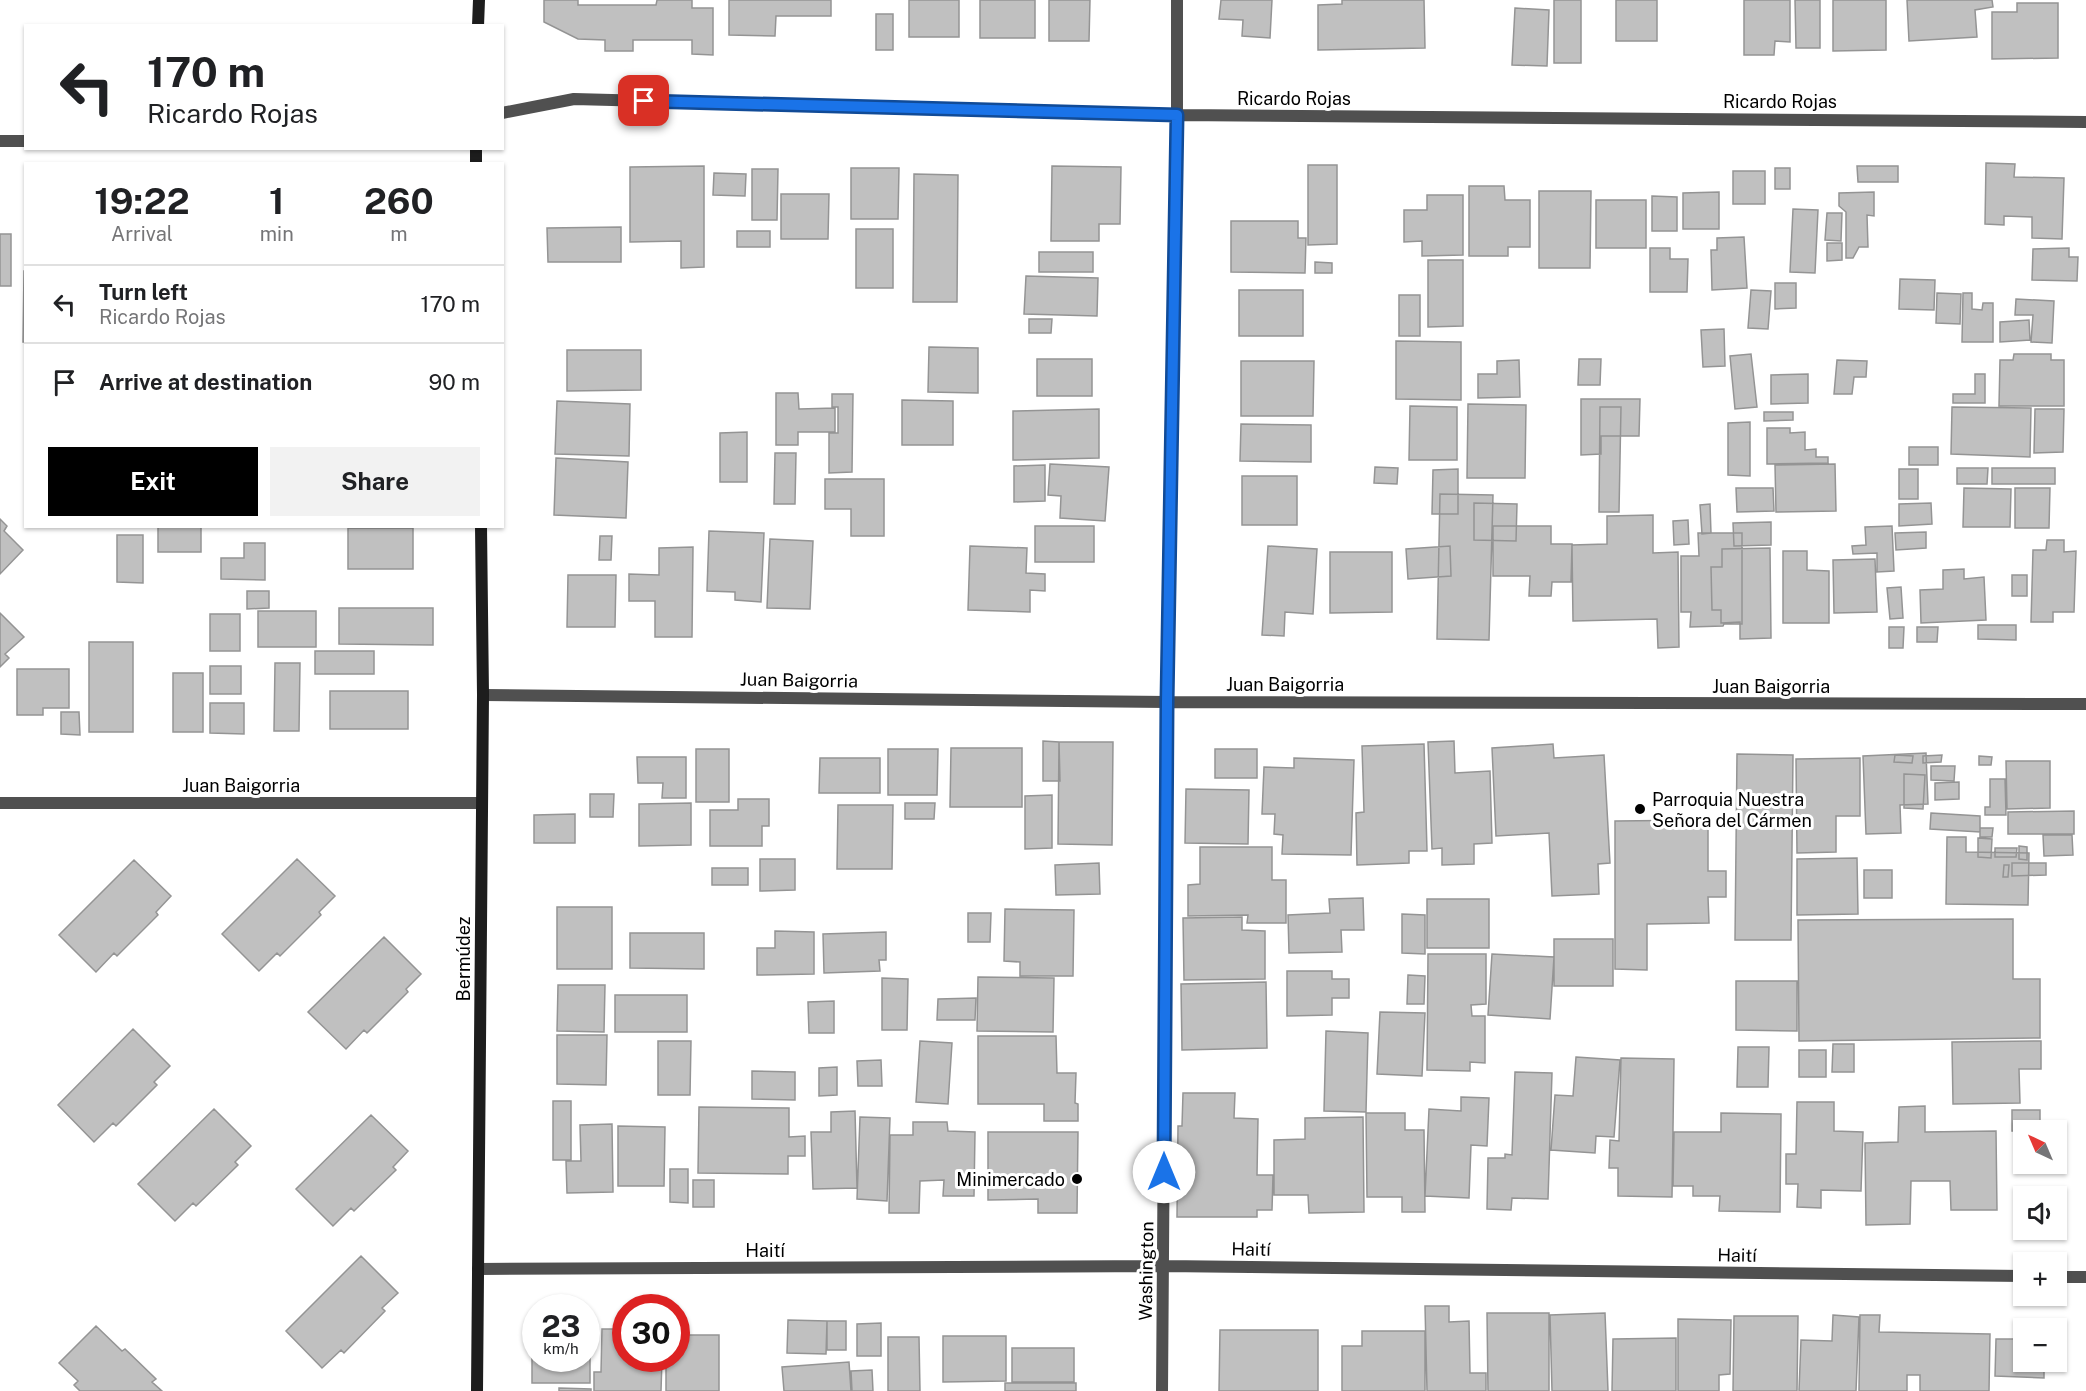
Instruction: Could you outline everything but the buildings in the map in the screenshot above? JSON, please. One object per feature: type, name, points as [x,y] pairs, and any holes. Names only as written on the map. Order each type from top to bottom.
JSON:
[{"type":"main road","points":[[478,24],[479,0]]},
{"type":"main road","name":"Bermúdez","points":[[477,1391],[483,695],[481,528]]},
{"type":"street","name":"Washington","points":[[1162,1391],[1167,702],[1177,0]]},
{"type":"street","name":"Ricardo Rojas","points":[[504,113],[574,99],[1177,115],[2086,122]]},
{"type":"street","points":[[0,141],[24,141]]},
{"type":"street","name":"Juan Baigorria","points":[[483,695],[1167,702],[2086,705]]},
{"type":"street","name":"Juan Baigorria","points":[[0,803],[482,803]]},
{"type":"street","name":"Haití","points":[[478,1269],[1164,1266],[2013,1276]]},
{"type":"street","points":[[2067,1277],[2086,1277]]},
{"type":"place","name":"Parroquia Nuestra Señora del Cármen","points":[[1640,809]]},
{"type":"place","name":"Minimercado","points":[[1077,1179]]},
{"type":"route","points":[[644,101],[1177,115],[1167,702],[1164,1172]]}]
